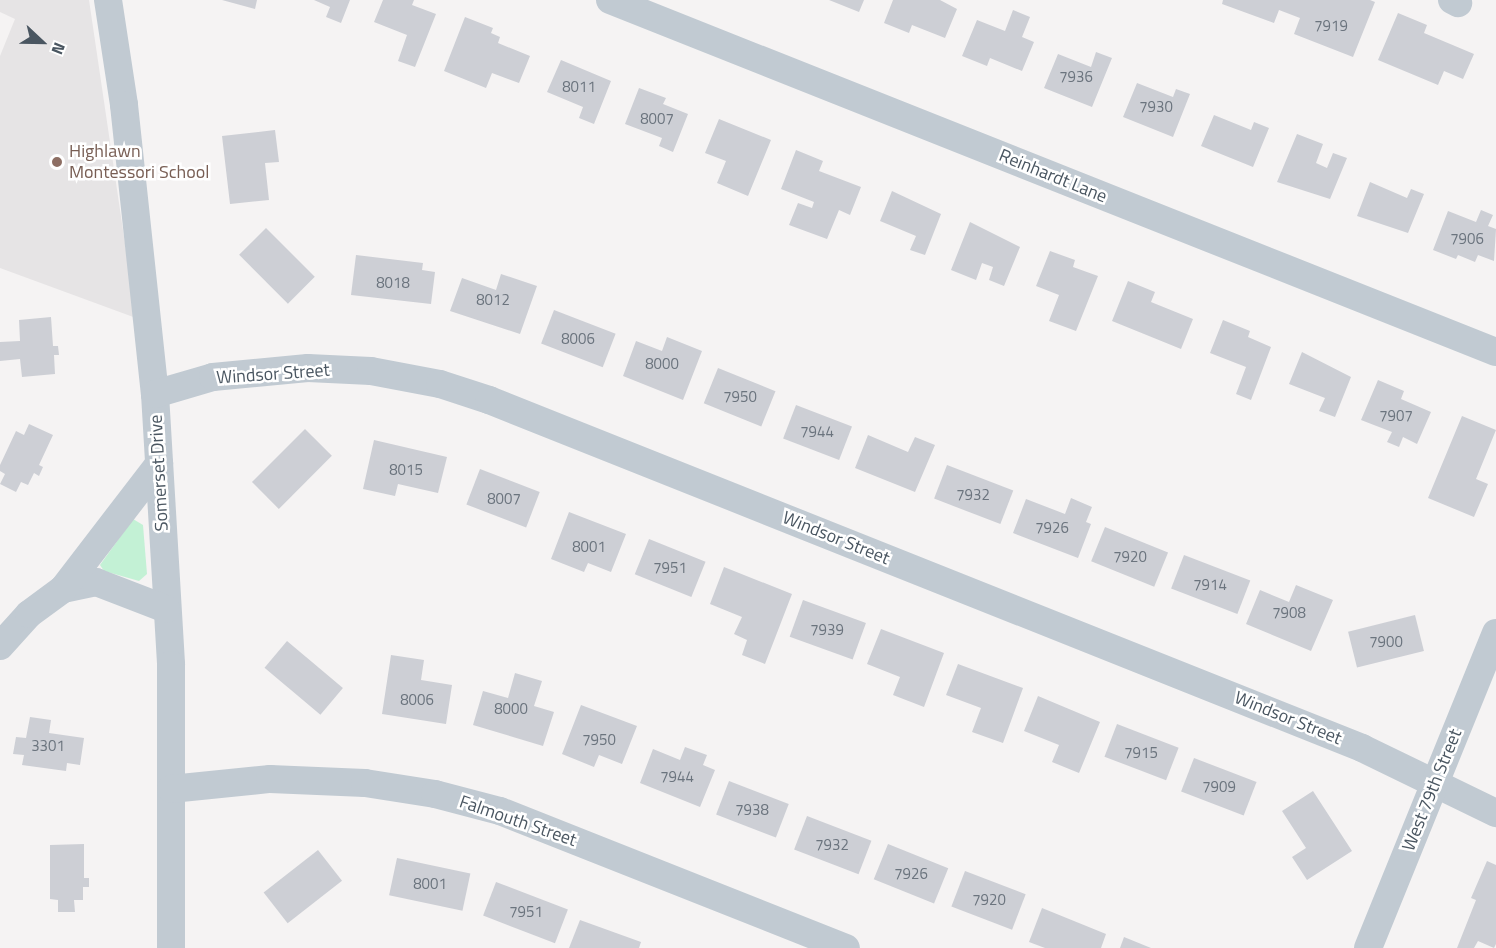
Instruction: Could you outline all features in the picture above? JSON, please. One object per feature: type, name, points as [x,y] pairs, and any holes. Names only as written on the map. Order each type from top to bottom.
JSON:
[{"type":"street","name":"Somerset Drive","points":[[108,0],[124,105],[155,394],[166,609],[171,789],[171,948]]},
{"type":"street","name":"Reinhardt Lane","points":[[610,0],[1496,352]]},
{"type":"street","name":"Windsor Street","points":[[155,394],[213,377],[308,368],[371,372],[440,384],[489,400],[1340,739],[1496,813]]},
{"type":"street","points":[[63,589],[159,464]]},
{"type":"street","points":[[0,646],[29,614],[63,589],[80,582],[96,582],[166,609]]},
{"type":"street","name":"West 79th Street","points":[[1368,948],[1496,633]]},
{"type":"street","name":"Falmouth Street","points":[[171,789],[270,778],[365,783],[435,794],[500,811],[846,948]]},
{"type":"shaded area","name":"Highlawn Montessori School","points":[[0,0],[89,0],[136,318],[0,268],[0,56],[15,19],[0,12]]},
{"type":"green space","points":[[133,519],[143,525],[147,574],[139,581],[104,571],[100,565]]},
{"type":"building","points":[[222,0],[257,0],[255,9]]},
{"type":"building","points":[[314,0],[350,0],[341,23],[326,17],[330,7]]},
{"type":"building","points":[[383,0],[414,0],[412,5],[436,14],[415,67],[398,61],[407,35],[374,22]]},
{"type":"building","points":[[829,0],[864,0],[859,12]]},
{"type":"building","points":[[893,0],[940,0],[957,9],[945,38],[912,25],[909,33],[884,23]]},
{"type":"building","points":[[1223,0],[1370,0],[1375,2],[1353,57],[1294,34],[1300,18],[1279,10],[1274,23],[1222,4]]},
{"type":"building","points":[[1013,10],[1030,17],[1022,37],[1034,42],[1022,71],[990,58],[987,66],[962,56],[977,20],[1005,31]]},
{"type":"building","points":[[1398,13],[1427,25],[1424,33],[1474,54],[1463,79],[1444,71],[1438,85],[1378,60]]},
{"type":"building","points":[[465,17],[493,28],[491,33],[500,37],[498,43],[530,56],[519,83],[492,73],[486,88],[444,71]]},
{"type":"building","points":[[1096,52],[1112,58],[1092,107],[1044,88],[1058,54],[1091,67]]},
{"type":"building","points":[[561,60],[611,81],[594,124],[579,118],[583,107],[547,92]]},
{"type":"building","points":[[1137,83],[1173,97],[1176,89],[1190,94],[1173,137],[1123,117]]},
{"type":"building","points":[[639,88],[666,98],[663,104],[688,114],[673,152],[659,146],[662,138],[625,124]]},
{"type":"building","points":[[1214,115],[1251,130],[1254,122],[1269,128],[1253,167],[1201,146]]},
{"type":"building","points":[[719,119],[771,140],[748,196],[717,183],[726,161],[705,153]]},
{"type":"building","points":[[275,130],[279,162],[265,163],[269,200],[230,204],[222,136]]},
{"type":"building","points":[[1297,134],[1323,144],[1316,163],[1327,168],[1333,153],[1347,158],[1330,199],[1277,182]]},
{"type":"building","points":[[796,150],[823,161],[819,171],[861,187],[850,215],[839,210],[827,239],[789,225],[798,203],[812,208],[814,202],[781,189]]},
{"type":"building","points":[[1370,182],[1407,198],[1411,189],[1424,194],[1408,233],[1357,216]]},
{"type":"building","points":[[892,191],[941,214],[925,255],[910,250],[916,236],[880,221]]},
{"type":"building","points":[[1481,210],[1493,215],[1488,226],[1496,229],[1494,261],[1478,255],[1475,262],[1458,255],[1456,259],[1433,250],[1448,211],[1476,222]]},
{"type":"building","points":[[970,222],[1020,247],[1004,286],[989,280],[993,267],[982,263],[976,280],[951,270]]},
{"type":"building","points":[[266,228],[315,277],[288,304],[239,255]]},
{"type":"building","points":[[1050,251],[1075,260],[1073,267],[1098,276],[1076,331],[1049,321],[1059,295],[1036,286]]},
{"type":"building","points":[[356,255],[423,263],[422,270],[435,272],[431,304],[351,295]]},
{"type":"building","points":[[501,274],[537,286],[520,334],[450,311],[462,278],[496,290]]},
{"type":"building","points":[[1128,281],[1155,292],[1151,302],[1193,319],[1181,349],[1112,321]]},
{"type":"building","points":[[554,310],[616,334],[603,367],[541,344]]},
{"type":"building","points":[[51,317],[53,346],[58,346],[59,355],[54,355],[55,374],[22,377],[20,359],[0,361],[0,342],[20,341],[19,320]]},
{"type":"building","points":[[1223,320],[1250,331],[1248,337],[1271,347],[1251,400],[1236,394],[1246,367],[1210,353]]},
{"type":"building","points":[[667,337],[702,351],[683,400],[623,376],[636,341],[662,351]]},
{"type":"building","points":[[1302,352],[1351,377],[1335,417],[1319,411],[1325,398],[1289,384]]},
{"type":"building","points":[[718,368],[775,391],[761,426],[704,403]]},
{"type":"building","points":[[1378,380],[1404,391],[1401,399],[1431,412],[1417,444],[1403,437],[1399,447],[1387,442],[1392,432],[1361,420]]},
{"type":"building","points":[[796,405],[852,427],[839,460],[783,439]]},
{"type":"building","points":[[1462,416],[1496,430],[1476,479],[1488,484],[1474,517],[1428,498]]},
{"type":"building","points":[[29,424],[53,435],[39,465],[43,467],[39,476],[34,473],[28,485],[21,482],[16,492],[0,484],[5,474],[0,471],[0,465],[16,431],[24,435]]},
{"type":"building","points":[[305,429],[332,456],[279,509],[252,482]]},
{"type":"building","points":[[868,435],[908,452],[915,437],[935,445],[915,492],[855,468]]},
{"type":"building","points":[[374,440],[447,457],[438,493],[398,484],[395,496],[363,489]]},
{"type":"building","points":[[947,465],[1013,490],[1000,524],[934,499]]},
{"type":"building","points":[[480,469],[540,492],[526,527],[466,504]]},
{"type":"building","points":[[1071,498],[1092,507],[1086,522],[1091,524],[1078,558],[1013,533],[1026,499],[1065,514]]},
{"type":"building","points":[[569,512],[626,534],[611,572],[588,563],[584,572],[551,559]]},
{"type":"building","points":[[1105,527],[1168,552],[1154,587],[1091,561]]},
{"type":"building","points":[[649,539],[706,562],[691,597],[635,574]]},
{"type":"building","points":[[1184,555],[1250,580],[1237,614],[1171,589]]},
{"type":"building","points":[[724,567],[792,594],[765,664],[742,655],[747,640],[734,634],[742,617],[710,604]]},
{"type":"building","points":[[1296,585],[1333,600],[1311,651],[1246,624],[1260,590],[1289,602]]},
{"type":"building","points":[[803,600],[866,623],[853,660],[790,637]]},
{"type":"building","points":[[1415,615],[1424,651],[1357,668],[1348,632]]},
{"type":"building","points":[[881,629],[944,653],[924,707],[893,695],[900,677],[867,664]]},
{"type":"building","points":[[287,641],[343,688],[320,715],[265,668]]},
{"type":"building","points":[[391,655],[424,660],[421,680],[452,685],[446,724],[382,714]]},
{"type":"building","points":[[958,664],[1023,688],[1003,743],[972,732],[981,708],[946,695]]},
{"type":"building","points":[[515,673],[542,681],[534,706],[554,712],[543,746],[473,725],[483,691],[508,698]]},
{"type":"building","points":[[1038,696],[1100,722],[1079,773],[1052,762],[1059,745],[1024,731]]},
{"type":"building","points":[[581,705],[637,726],[622,764],[599,755],[594,767],[562,754]]},
{"type":"building","points":[[30,717],[51,720],[49,733],[84,738],[80,765],[67,763],[66,771],[22,765],[24,755],[13,754],[16,737],[26,738]]},
{"type":"building","points":[[1117,724],[1179,748],[1166,780],[1104,757]]},
{"type":"building","points":[[685,747],[707,755],[703,765],[715,770],[700,807],[640,783],[653,749],[680,760]]},
{"type":"building","points":[[1194,758],[1257,782],[1244,816],[1181,792]]},
{"type":"building","points":[[729,781],[789,804],[776,838],[716,815]]},
{"type":"building","points":[[1313,791],[1352,851],[1307,880],[1292,857],[1306,848],[1282,811]]},
{"type":"building","points":[[807,816],[871,841],[859,874],[794,850]]},
{"type":"building","points":[[84,844],[84,878],[89,878],[89,887],[83,887],[83,900],[74,900],[75,912],[58,912],[58,900],[50,899],[50,845]]},
{"type":"building","points":[[888,844],[948,868],[934,904],[874,879]]},
{"type":"building","points":[[318,850],[342,881],[288,923],[264,892]]},
{"type":"building","points":[[397,858],[470,874],[462,911],[389,895]]},
{"type":"building","points":[[1487,861],[1496,865],[1496,944],[1494,948],[1478,941],[1474,948],[1457,948],[1476,900],[1471,898]]},
{"type":"building","points":[[965,871],[1026,894],[1012,930],[951,906]]},
{"type":"building","points":[[496,882],[568,910],[555,943],[483,916]]},
{"type":"building","points":[[1042,908],[1106,934],[1101,948],[1045,948],[1029,942]]},
{"type":"building","points":[[580,920],[641,942],[639,948],[569,948]]},
{"type":"building","points":[[1124,937],[1151,948],[1120,948]]},
{"type":"place","name":"Highlawn Montessori School","points":[[57,162]]}]
